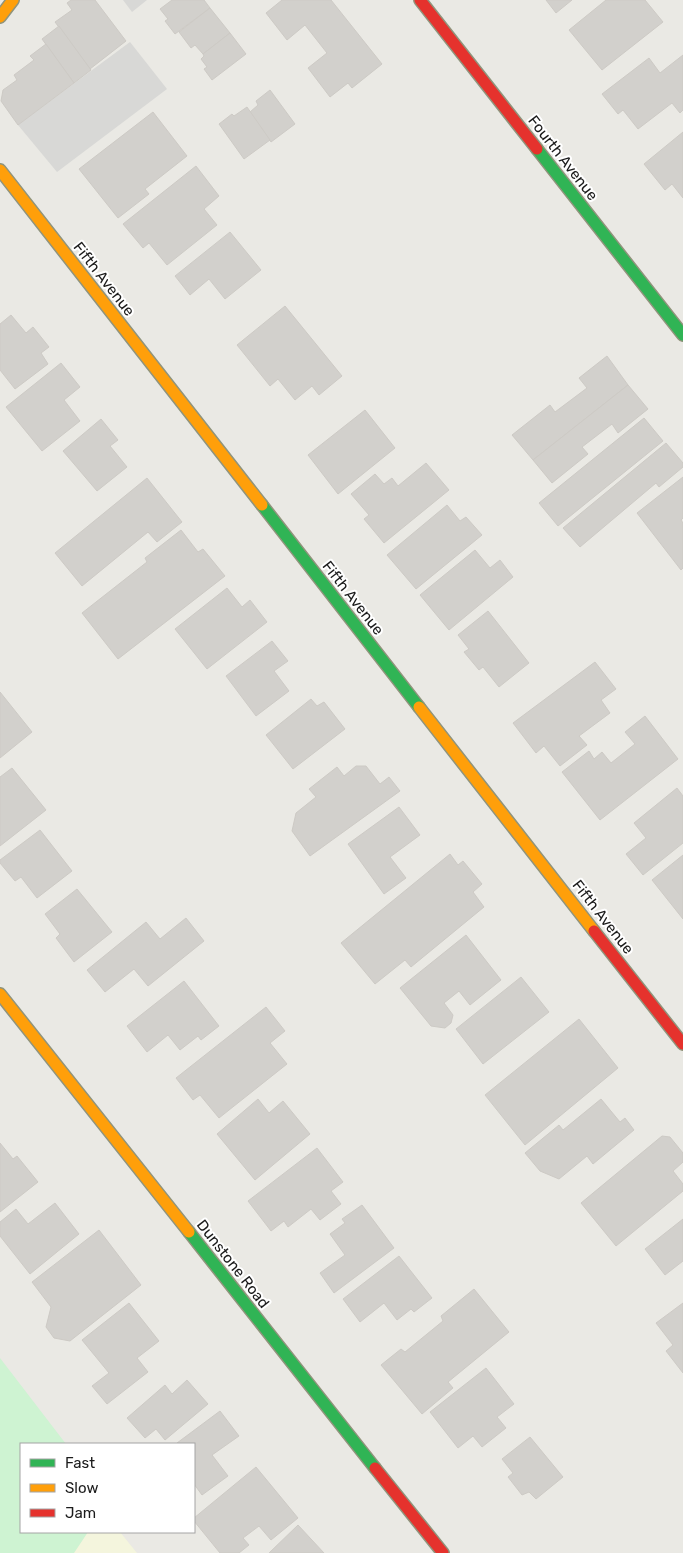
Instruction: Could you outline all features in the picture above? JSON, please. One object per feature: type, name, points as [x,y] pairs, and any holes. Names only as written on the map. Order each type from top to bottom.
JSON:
[{"type":"street","points":[[0,17],[13,0]]},
{"type":"street","name":"Fourth Avenue","points":[[420,0],[683,335]]},
{"type":"street","name":"Fifth Avenue","points":[[0,170],[683,1044]]},
{"type":"street","name":"Dunstone Road","points":[[0,994],[443,1553]]},
{"type":"shaded area","points":[[123,0],[147,0],[132,12]]},
{"type":"shaded area","points":[[130,42],[167,89],[57,172],[18,125]]},
{"type":"shaded area","points":[[0,1384],[21,1443],[20,1533],[121,1533],[137,1553],[0,1553]]},
{"type":"green space","points":[[0,1358],[65,1443],[20,1443],[20,1533],[87,1533],[74,1553],[0,1553]]},
{"type":"building","points":[[71,0],[95,0],[126,41],[90,69],[55,22],[72,10],[67,3]]},
{"type":"building","points":[[172,0],[204,0],[210,8],[175,34],[165,21],[168,19],[160,9]]},
{"type":"building","points":[[282,0],[331,0],[382,64],[352,88],[348,83],[330,97],[308,68],[327,53],[305,25],[287,40],[266,13]]},
{"type":"building","points":[[546,0],[572,0],[556,13]]},
{"type":"building","points":[[606,0],[645,0],[663,22],[602,70],[569,30]]},
{"type":"building","points":[[210,8],[230,33],[203,54],[195,45],[191,48],[179,32]]},
{"type":"building","points":[[59,26],[91,70],[74,83],[42,39]]},
{"type":"building","points":[[230,33],[246,54],[212,80],[204,69],[207,67],[201,59],[204,56],[203,54]]},
{"type":"building","points":[[46,44],[74,83],[18,125],[1,101],[3,90],[17,80],[14,75],[34,60],[30,56]]},
{"type":"building","points":[[683,55],[683,110],[680,113],[672,103],[638,129],[623,110],[618,114],[602,94],[649,58],[660,73]]},
{"type":"building","points":[[270,90],[295,124],[271,142],[250,112],[258,105],[256,101]]},
{"type":"building","points":[[247,107],[270,140],[244,159],[219,124],[232,114],[234,116]]},
{"type":"building","points":[[153,112],[187,156],[145,189],[149,194],[118,218],[79,169]]},
{"type":"building","points":[[683,132],[683,198],[672,184],[665,190],[644,164]]},
{"type":"building","points":[[196,166],[219,196],[204,209],[217,225],[167,265],[149,243],[143,248],[123,224]]},
{"type":"building","points":[[230,232],[261,270],[225,299],[209,279],[190,295],[175,276]]},
{"type":"building","points":[[285,306],[342,376],[319,395],[312,386],[295,400],[278,379],[270,386],[237,345]]},
{"type":"building","points":[[11,315],[26,333],[33,327],[49,347],[41,353],[48,364],[15,389],[0,370],[0,324]]},
{"type":"building","points":[[607,356],[628,385],[533,460],[512,435],[550,405],[555,412],[587,388],[579,378]]},
{"type":"building","points":[[61,363],[80,387],[64,400],[80,421],[42,451],[6,407]]},
{"type":"building","points":[[628,385],[648,409],[618,433],[612,424],[582,447],[588,454],[552,483],[533,460]]},
{"type":"building","points":[[365,410],[395,448],[338,494],[308,455]]},
{"type":"building","points":[[644,418],[663,441],[558,526],[539,503]]},
{"type":"building","points":[[101,419],[118,440],[110,446],[127,467],[97,491],[63,451]]},
{"type":"building","points":[[666,443],[683,463],[683,467],[659,487],[656,483],[580,547],[563,528]]},
{"type":"building","points":[[426,463],[449,490],[384,543],[364,519],[369,515],[351,494],[375,474],[384,484],[392,478],[398,486]]},
{"type":"building","points":[[683,477],[683,518],[681,520],[683,523],[683,568],[681,570],[637,513]]},
{"type":"building","points":[[147,478],[182,522],[157,542],[148,532],[82,586],[55,553]]},
{"type":"building","points":[[447,505],[460,521],[466,517],[482,535],[416,589],[387,555]]},
{"type":"building","points":[[181,530],[198,552],[203,549],[225,576],[118,659],[82,613],[147,562],[145,558]]},
{"type":"building","points":[[475,550],[490,568],[500,560],[513,577],[449,630],[420,595]]},
{"type":"building","points":[[227,588],[242,607],[250,600],[267,622],[207,669],[175,629]]},
{"type":"building","points":[[488,611],[529,663],[499,687],[483,667],[479,670],[464,652],[469,649],[458,635]]},
{"type":"building","points":[[272,641],[288,661],[274,671],[289,691],[256,716],[226,676]]},
{"type":"building","points":[[595,662],[616,689],[601,700],[610,713],[579,736],[587,745],[560,766],[544,746],[536,753],[513,723]]},
{"type":"building","points":[[0,692],[32,732],[0,758]]},
{"type":"building","points":[[311,699],[317,706],[324,702],[345,729],[293,769],[266,735]]},
{"type":"building","points":[[645,716],[678,759],[600,820],[562,772],[589,751],[594,759],[602,752],[611,763],[635,744],[625,732]]},
{"type":"building","points":[[356,766],[366,766],[380,784],[389,777],[400,791],[310,856],[292,831],[296,813],[316,797],[309,789],[337,767],[344,776]]},
{"type":"building","points":[[12,768],[46,810],[0,846],[0,777]]},
{"type":"building","points":[[677,788],[683,796],[683,843],[643,875],[626,854],[646,838],[634,823]]},
{"type":"building","points":[[399,807],[420,835],[390,857],[406,878],[384,894],[348,844]]},
{"type":"building","points":[[40,830],[72,871],[37,898],[21,877],[15,881],[0,863],[0,860]]},
{"type":"building","points":[[450,854],[458,865],[463,861],[482,884],[473,892],[484,907],[411,967],[405,960],[375,984],[341,943]]},
{"type":"building","points":[[683,855],[683,919],[652,880]]},
{"type":"building","points":[[77,889],[112,932],[74,962],[56,938],[60,934],[45,914]]},
{"type":"building","points":[[186,918],[204,941],[148,986],[134,969],[105,992],[87,970],[146,922],[160,939]]},
{"type":"building","points":[[466,935],[501,980],[470,1005],[459,991],[444,1003],[453,1015],[451,1023],[445,1028],[431,1026],[400,988]]},
{"type":"building","points":[[521,977],[549,1012],[483,1064],[456,1029]]},
{"type":"building","points":[[184,981],[219,1026],[201,1040],[198,1036],[180,1050],[168,1035],[147,1052],[127,1026]]},
{"type":"building","points":[[266,1007],[285,1031],[270,1043],[287,1064],[219,1118],[200,1095],[193,1100],[176,1078]]},
{"type":"building","points":[[579,1019],[618,1068],[525,1145],[485,1095]]},
{"type":"building","points":[[258,1099],[269,1113],[283,1101],[310,1134],[255,1180],[217,1134]]},
{"type":"building","points":[[601,1099],[620,1122],[625,1118],[634,1130],[593,1164],[587,1156],[559,1179],[540,1171],[525,1153],[559,1125],[563,1130]]},
{"type":"building","points":[[662,1136],[670,1137],[683,1153],[683,1162],[673,1171],[683,1184],[683,1191],[616,1246],[581,1203]]},
{"type":"building","points":[[0,1143],[13,1159],[17,1156],[38,1182],[0,1212]]},
{"type":"building","points":[[317,1148],[343,1182],[331,1191],[341,1204],[320,1220],[311,1209],[288,1227],[284,1221],[271,1231],[248,1201]]},
{"type":"building","points":[[55,1203],[79,1234],[30,1274],[0,1236],[0,1222],[16,1209],[28,1224]]},
{"type":"building","points":[[362,1205],[394,1248],[334,1293],[320,1273],[345,1255],[330,1234],[345,1223],[342,1219]]},
{"type":"building","points":[[683,1219],[683,1261],[665,1275],[645,1249]]},
{"type":"building","points":[[99,1230],[141,1285],[70,1341],[54,1338],[46,1327],[51,1307],[32,1282]]},
{"type":"building","points":[[399,1256],[432,1298],[414,1312],[411,1309],[397,1320],[384,1303],[360,1322],[343,1299]]},
{"type":"building","points":[[474,1289],[509,1332],[448,1382],[453,1388],[422,1414],[381,1365],[401,1349],[405,1352],[443,1321],[441,1316]]},
{"type":"building","points":[[129,1303],[159,1341],[137,1358],[148,1372],[107,1404],[92,1386],[109,1373],[82,1340]]},
{"type":"building","points":[[683,1303],[683,1373],[666,1351],[673,1345],[656,1323]]},
{"type":"building","points":[[486,1368],[514,1404],[497,1417],[506,1428],[482,1447],[473,1436],[458,1448],[430,1412]]},
{"type":"building","points":[[187,1380],[208,1404],[165,1440],[156,1429],[145,1438],[127,1418],[165,1385],[172,1394]]},
{"type":"building","points":[[220,1411],[239,1436],[212,1455],[228,1476],[202,1495],[195,1485],[195,1443],[177,1443]]},
{"type":"building","points":[[530,1437],[563,1477],[536,1499],[529,1492],[522,1495],[508,1477],[513,1473],[502,1459]]},
{"type":"building","points":[[256,1467],[298,1518],[271,1540],[259,1526],[243,1538],[249,1545],[239,1553],[220,1553],[195,1522],[195,1517]]},
{"type":"building","points":[[298,1525],[324,1553],[269,1553]]},
{"type":"traffic: fast","points":[[537,149],[683,335]]},
{"type":"traffic: fast","points":[[262,505],[419,707]]},
{"type":"traffic: fast","points":[[189,1232],[375,1468]]},
{"type":"traffic: slow","points":[[0,17],[13,0]]},
{"type":"traffic: slow","points":[[0,170],[262,505]]},
{"type":"traffic: slow","points":[[419,707],[594,931]]},
{"type":"traffic: slow","points":[[0,994],[189,1232]]},
{"type":"traffic: jam","points":[[420,0],[537,149]]},
{"type":"traffic: jam","points":[[594,931],[683,1044]]},
{"type":"traffic: jam","points":[[375,1468],[443,1553]]}]
